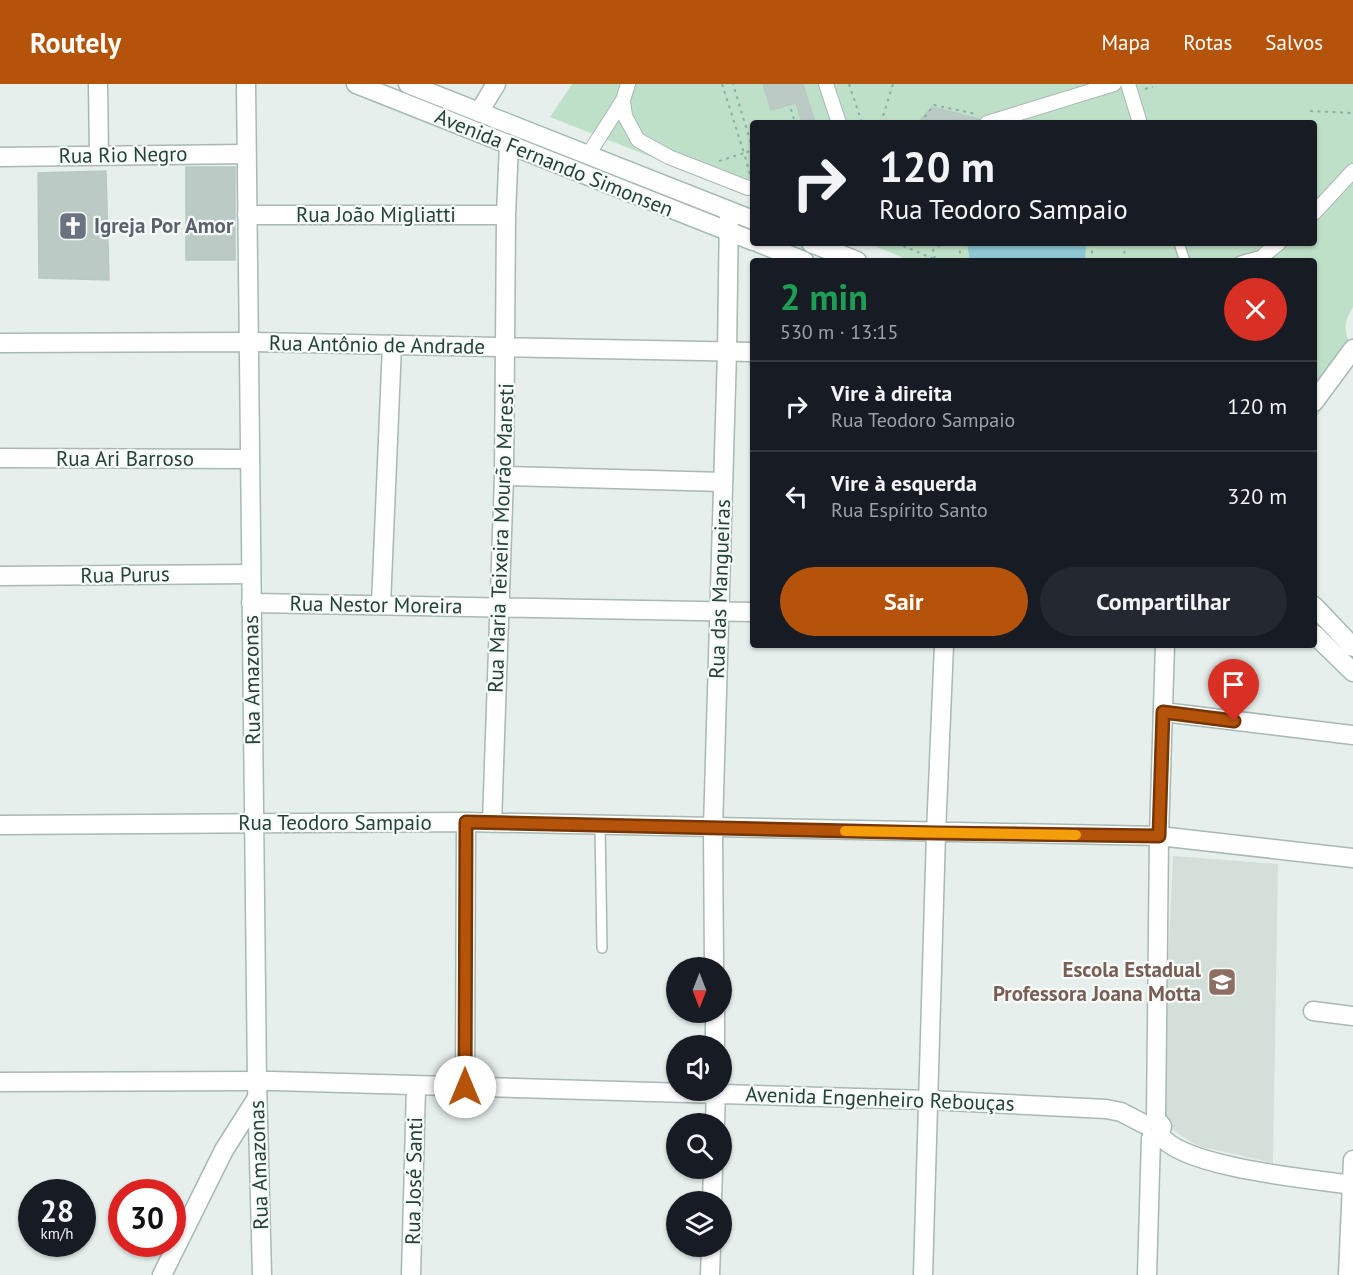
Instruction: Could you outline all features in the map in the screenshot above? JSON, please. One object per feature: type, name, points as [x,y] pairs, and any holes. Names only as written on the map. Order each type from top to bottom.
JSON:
[{"type":"street","points":[[98,84],[99,156]]},
{"type":"street","name":"Rua Amazonas","points":[[246,84],[257,1090],[262,1275]]},
{"type":"street","name":"Avenida Fernando Simonsen","points":[[356,84],[750,240]]},
{"type":"street","name":"Avenida Fernando Simonsen","points":[[408,84],[750,219]]},
{"type":"street","points":[[479,112],[496,84]]},
{"type":"street","points":[[588,155],[623,100],[628,84]]},
{"type":"street","points":[[826,84],[837,120]]},
{"type":"street","points":[[987,120],[1114,84]]},
{"type":"street","points":[[1128,84],[1139,120]]},
{"type":"street","points":[[623,100],[625,116],[638,140],[669,157],[748,188],[750,186]]},
{"type":"street","name":"Rua Maria Teixeira Mourão Maresti","points":[[492,823],[504,476],[506,215],[509,144]]},
{"type":"street","name":"Rua Rio Negro","points":[[0,157],[246,154]]},
{"type":"street","points":[[1317,210],[1353,171]]},
{"type":"street","name":"Rua das Mangueiras","points":[[714,957],[713,828],[729,211]]},
{"type":"street","name":"Rua João Migliatti","points":[[247,215],[506,215]]},
{"type":"street","points":[[766,246],[796,258]]},
{"type":"street","points":[[819,246],[849,258]]},
{"type":"street","points":[[1262,257],[1275,246]]},
{"type":"street","name":"Rua Antônio de Andrade","points":[[0,343],[249,342],[750,352]]},
{"type":"street","points":[[381,605],[392,345]]},
{"type":"street","points":[[1317,398],[1353,349]]},
{"type":"street","name":"Rua Ari Barroso","points":[[0,458],[250,459]]},
{"type":"street","points":[[504,476],[723,482]]},
{"type":"street","name":"Rua Purus","points":[[0,576],[251,574]]},
{"type":"street","name":"Rua Nestor Moreira","points":[[251,603],[750,612]]},
{"type":"street","points":[[1317,609],[1353,647]]},
{"type":"street","points":[[1317,637],[1353,672]]},
{"type":"street","points":[[923,1275],[936,833],[945,648]]},
{"type":"street","points":[[1147,1275],[1153,1129],[1165,648]]},
{"type":"street","points":[[1163,712],[1353,735]]},
{"type":"street","points":[[465,1087],[466,822]]},
{"type":"street","name":"Rua Teodoro Sampaio","points":[[0,825],[466,822],[1159,836],[1353,858]]},
{"type":"street","points":[[1313,1011],[1353,1016]]},
{"type":"street","name":"Avenida Engenheiro Rebouças","points":[[0,1082],[257,1090],[465,1087],[666,1091]]},
{"type":"street","name":"Rua José Santi","points":[[411,1275],[416,1087]]},
{"type":"street","points":[[162,1275],[224,1150],[257,1090]]},
{"type":"street","name":"Avenida Engenheiro Rebouças","points":[[732,1093],[1106,1108],[1127,1114],[1153,1129],[1176,1149],[1207,1159],[1252,1170],[1353,1185]]},
{"type":"street","points":[[1348,1275],[1353,1160]]},
{"type":"street","points":[[710,1275],[711,1257]]},
{"type":"lane","points":[[600,825],[602,948]]},
{"type":"path","points":[[722,84],[750,174]]},
{"type":"path","points":[[733,84],[750,140]]},
{"type":"path","points":[[849,84],[861,120]]},
{"type":"path","points":[[882,120],[893,84]]},
{"type":"path","points":[[922,120],[934,105],[977,115],[982,120]]},
{"type":"path","points":[[791,109],[794,120]]},
{"type":"path","points":[[1310,111],[1353,113]]},
{"type":"path","points":[[697,168],[750,151]]},
{"type":"path","points":[[903,246],[933,258]]},
{"type":"path","points":[[935,258],[933,250],[939,246]]},
{"type":"shaded area","name":"Escola Estadual Professora Joana Motta","points":[[1173,856],[1278,864],[1273,1163],[1198,1146],[1171,1129],[1165,1118],[1162,1101]]},
{"type":"green space","points":[[572,84],[1353,84],[1353,307],[1346,322],[1346,334],[1353,362],[1317,416],[1317,258],[904,258],[874,246],[1317,246],[1317,120],[750,120],[750,196],[550,117]]},
{"type":"water","points":[[968,246],[1086,246],[1085,258],[970,258]]},
{"type":"building","points":[[763,84],[803,84],[814,120],[801,120],[796,103],[771,110]]},
{"type":"building","points":[[932,107],[979,119],[979,120],[921,120]]},
{"type":"building","points":[[186,167],[235,167],[235,260],[186,260]]},
{"type":"building","name":"Igreja Por Amor","points":[[106,171],[109,280],[39,278],[38,173]]},
{"type":"slow traffic","points":[[845,831],[1076,835]]},
{"type":"place","name":"Igreja Por Amor","points":[[73,226]]},
{"type":"place","name":"Escola Estadual Professora Joana Motta","points":[[1222,982]]},
{"type":"route","points":[[465,1087],[466,822],[1159,836],[1163,712],[1234,721]]}]
